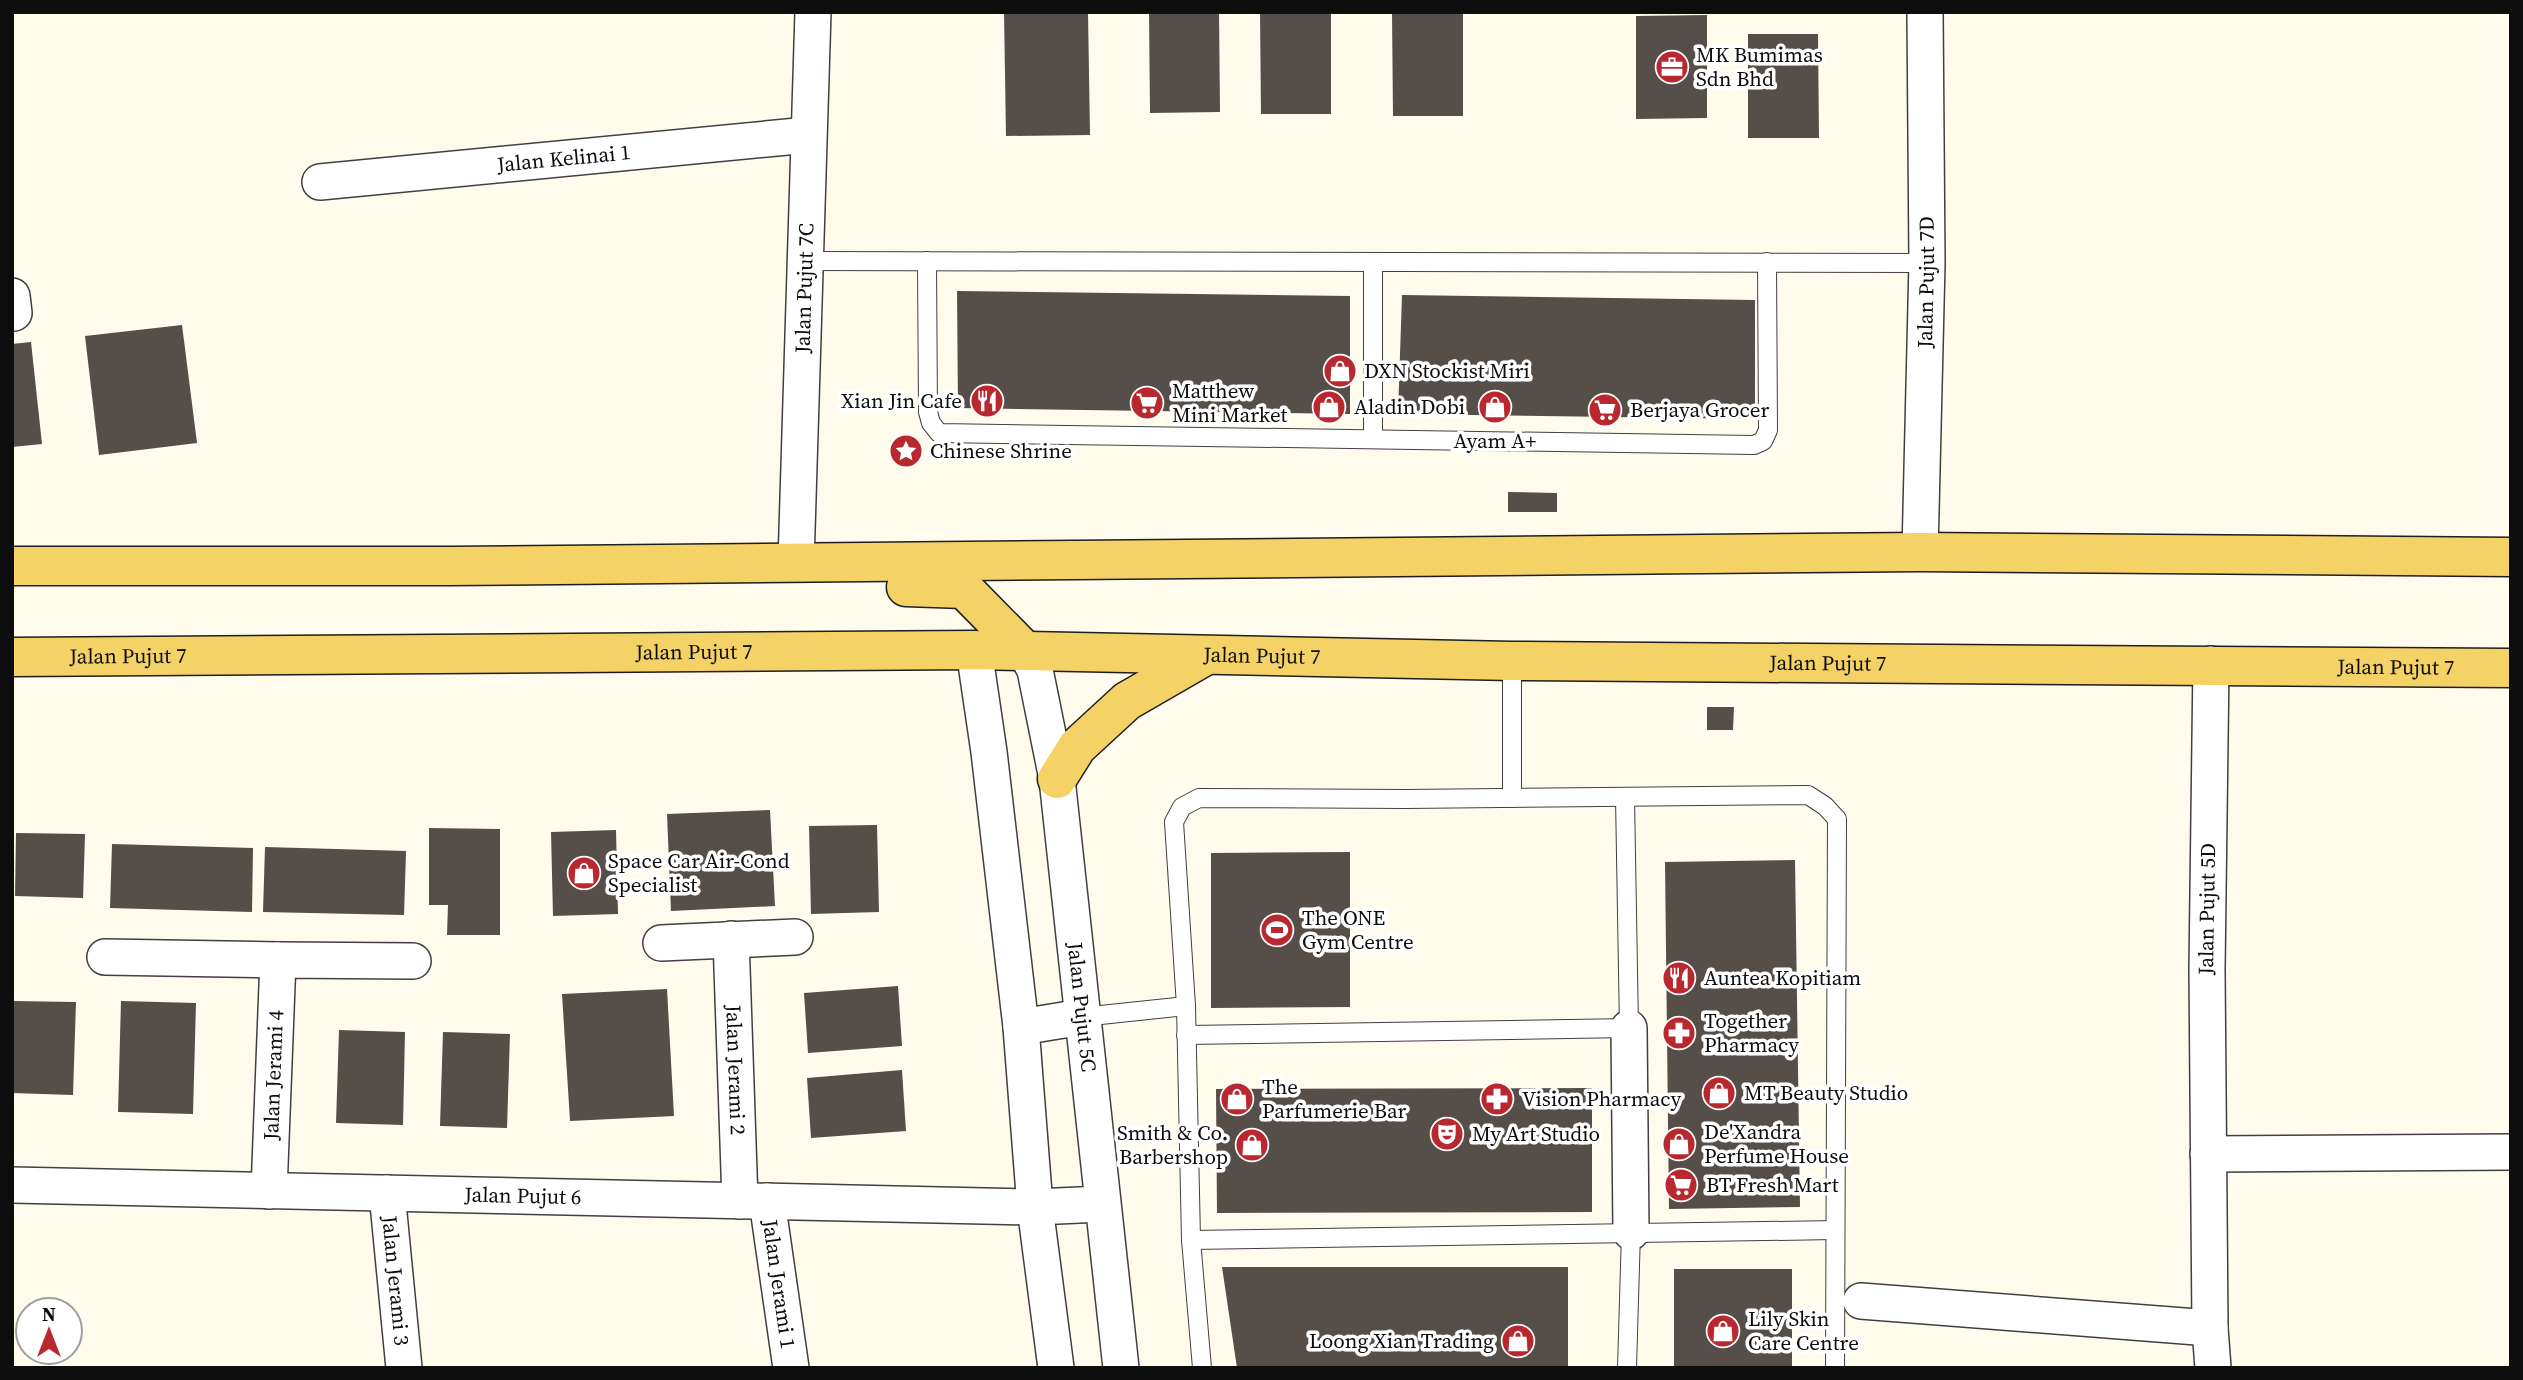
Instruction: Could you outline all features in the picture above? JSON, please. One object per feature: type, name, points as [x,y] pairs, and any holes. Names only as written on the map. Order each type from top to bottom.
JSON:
[{"type":"main road","points":[[12,566],[448,566],[1920,552],[2511,557]]},
{"type":"main road","points":[[448,566],[569,589],[955,587],[971,594],[1025,651]]},
{"type":"main road","name":"Jalan Pujut 7","points":[[12,657],[974,650],[1512,661],[2511,668]]},
{"type":"main road","points":[[1057,779],[1077,747],[1127,701],[1205,656]]},
{"type":"street","name":"Jalan Pujut 7C","points":[[796,563],[813,12]]},
{"type":"street","name":"Jalan Pujut 7D","points":[[1920,552],[1927,263],[1925,12]]},
{"type":"street","name":"Jalan Kelinai 1","points":[[320,182],[808,135]]},
{"type":"street","points":[[974,650],[989,752],[1021,1027],[1035,1208],[1056,1368]]},
{"type":"street","name":"Jalan Pujut 5C","points":[[1025,651],[1035,670],[1057,779],[1121,1368]]},
{"type":"street","name":"Jalan Pujut 5D","points":[[2211,664],[2207,969],[2210,1328],[2213,1368]]},
{"type":"street","points":[[662,943],[795,937]]},
{"type":"street","name":"Jalan Jerami 2","points":[[731,939],[753,1201]]},
{"type":"street","points":[[105,957],[412,961]]},
{"type":"street","name":"Jalan Jerami 4","points":[[270,1191],[278,960]]},
{"type":"street","points":[[1021,1027],[1082,1017]]},
{"type":"street","points":[[1629,1028],[1631,1232]]},
{"type":"street","points":[[2208,1154],[2511,1152]]},
{"type":"street","name":"Jalan Pujut 6","points":[[12,1185],[1035,1208],[1102,1204]]},
{"type":"street","name":"Jalan Jerami 3","points":[[387,1193],[404,1368]]},
{"type":"street","name":"Jalan Jerami 1","points":[[753,1201],[791,1368]]},
{"type":"street","points":[[1861,1301],[2210,1328]]},
{"type":"lane","points":[[807,261],[1927,263]]},
{"type":"lane","points":[[927,261],[928,412],[931,423],[939,433],[1754,444],[1763,441],[1768,430],[1767,262]]},
{"type":"lane","points":[[1373,264],[1373,439]]},
{"type":"lane","points":[[1512,661],[1512,798]]},
{"type":"lane","points":[[1202,1368],[1191,1240],[1186,1006],[1174,822],[1182,807],[1199,798],[1808,795],[1825,806],[1837,819],[1835,1368]]},
{"type":"lane","points":[[1186,1035],[1629,1028],[1625,797]]},
{"type":"lane","points":[[1082,1017],[1186,1006]]},
{"type":"lane","points":[[1191,1240],[1835,1230]]},
{"type":"lane","points":[[1627,1368],[1631,1232]]},
{"type":"building","points":[[1004,12],[1088,12],[1090,135],[1006,136]]},
{"type":"building","points":[[1149,12],[1219,12],[1220,112],[1150,113]]},
{"type":"building","points":[[1260,12],[1331,12],[1331,114],[1261,114]]},
{"type":"building","points":[[1463,12],[1463,116],[1393,116],[1392,13]]},
{"type":"building","name":"MK Bumimas Sdn Bhd","points":[[1707,15],[1707,118],[1636,119],[1636,16]]},
{"type":"building","points":[[1748,34],[1818,34],[1819,138],[1748,138]]},
{"type":"building","points":[[957,291],[1350,296],[1350,414],[958,408]]},
{"type":"building","points":[[1402,295],[1755,300],[1755,419],[1398,414]]},
{"type":"building","points":[[182,325],[197,443],[99,455],[85,336]]},
{"type":"building","points":[[31,342],[42,444],[12,447],[12,344]]},
{"type":"building","points":[[1508,492],[1557,493],[1557,512],[1508,512]]},
{"type":"building","points":[[1707,707],[1734,707],[1733,730],[1707,730]]},
{"type":"building","points":[[770,810],[775,906],[671,911],[667,814]]},
{"type":"building","points":[[877,825],[879,912],[811,914],[809,826]]},
{"type":"building","points":[[429,828],[500,829],[500,935],[447,935],[448,905],[429,905]]},
{"type":"building","name":"Space Car Air-Cond Specialist","points":[[616,830],[618,914],[553,916],[551,832]]},
{"type":"building","points":[[16,833],[85,834],[83,898],[15,896]]},
{"type":"building","points":[[112,844],[253,848],[252,912],[110,908]]},
{"type":"building","points":[[265,847],[406,851],[404,915],[263,912]]},
{"type":"building","points":[[1350,852],[1350,1007],[1211,1008],[1211,853]]},
{"type":"building","points":[[1795,860],[1800,1207],[1669,1209],[1665,862]]},
{"type":"building","points":[[898,986],[902,1046],[808,1053],[804,993]]},
{"type":"building","points":[[667,989],[674,1116],[570,1121],[562,994]]},
{"type":"building","points":[[12,1001],[76,1002],[73,1095],[12,1093]]},
{"type":"building","points":[[121,1001],[196,1003],[193,1114],[118,1112]]},
{"type":"building","points":[[339,1030],[405,1032],[403,1125],[336,1123]]},
{"type":"building","points":[[443,1032],[510,1034],[507,1128],[440,1126]]},
{"type":"building","points":[[902,1070],[906,1131],[811,1138],[807,1078]]},
{"type":"building","points":[[1592,1088],[1592,1212],[1217,1213],[1216,1089]]},
{"type":"building","points":[[1222,1267],[1568,1267],[1568,1368],[1237,1368]]},
{"type":"building","points":[[1674,1269],[1792,1269],[1792,1368],[1674,1368]]},
{"type":"place","name":"MK Bumimas Sdn Bhd","points":[[1672,67]]},
{"type":"place","name":"DXN Stockist Miri","points":[[1340,371]]},
{"type":"place","name":"Xian Jin Cafe","points":[[987,401]]},
{"type":"place","name":"Matthew Mini Market","points":[[1147,403]]},
{"type":"place","name":"Aladin Dobi","points":[[1329,407]]},
{"type":"place","name":"Ayam A+","points":[[1495,407]]},
{"type":"place","name":"Berjaya Grocer","points":[[1605,410]]},
{"type":"place","name":"Chinese Shrine","points":[[906,451]]},
{"type":"place","name":"Space Car Air-Cond Specialist","points":[[584,873]]},
{"type":"place","name":"The ONE Gym Centre","points":[[1277,930]]},
{"type":"place","name":"Auntea Kopitiam","points":[[1679,978]]},
{"type":"place","name":"Together Pharmacy","points":[[1679,1033]]},
{"type":"place","name":"MT Beauty Studio","points":[[1719,1093]]},
{"type":"place","name":"The Parfumerie Bar","points":[[1237,1099]]},
{"type":"place","name":"Vision Pharmacy","points":[[1497,1099]]},
{"type":"place","name":"My Art Studio","points":[[1447,1134]]},
{"type":"place","name":"De'Xandra Perfume House","points":[[1679,1144]]},
{"type":"place","name":"Smith & Co. Barbershop","points":[[1252,1145]]},
{"type":"place","name":"BT Fresh Mart","points":[[1681,1185]]},
{"type":"place","name":"Lily Skin Care Centre","points":[[1723,1331]]},
{"type":"place","name":"Loong Xian Trading","points":[[1518,1341]]}]
